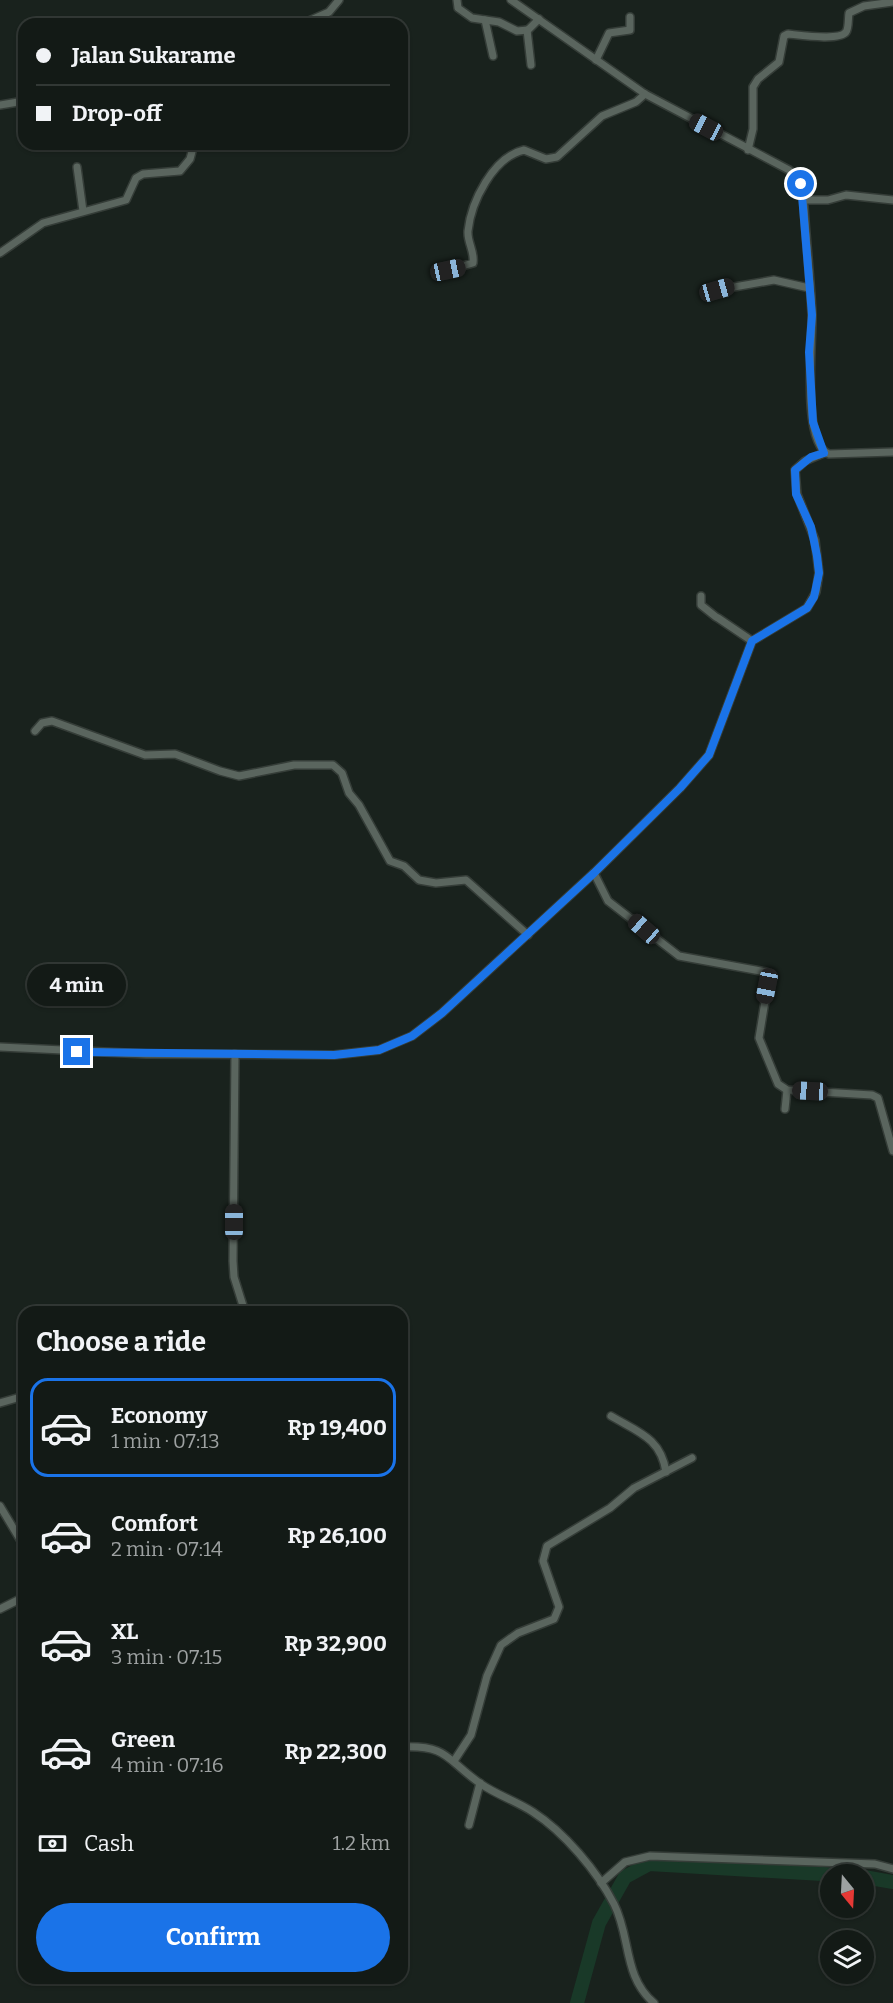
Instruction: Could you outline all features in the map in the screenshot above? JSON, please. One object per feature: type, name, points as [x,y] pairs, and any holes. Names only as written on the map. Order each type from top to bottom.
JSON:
[{"type":"street","points":[[316,18],[329,12],[339,0]]},
{"type":"street","points":[[456,0],[458,8],[465,14],[499,22],[518,31],[527,30],[539,19]]},
{"type":"street","points":[[511,0],[645,94],[792,172],[801,184],[812,315],[809,352],[813,422],[824,453]]},
{"type":"street","points":[[748,150],[753,129],[753,87],[779,62],[784,36],[788,34],[834,37],[844,34],[847,31],[851,11],[884,2],[893,2]]},
{"type":"street","points":[[596,60],[609,33],[630,30],[630,16]]},
{"type":"street","points":[[485,20],[493,56]]},
{"type":"street","points":[[527,30],[531,65]]},
{"type":"street","points":[[448,270],[473,263],[468,232],[472,215],[479,195],[500,164],[524,150],[546,159],[556,157],[602,116],[636,102],[645,94]]},
{"type":"street","points":[[0,105],[18,102]]},
{"type":"street","points":[[0,253],[43,223],[82,208],[126,200],[136,178],[143,174],[180,171],[190,159],[192,150]]},
{"type":"street","points":[[77,167],[82,208]]},
{"type":"street","points":[[804,200],[828,200],[844,195],[893,200]]},
{"type":"street","points":[[717,290],[774,280],[809,288]]},
{"type":"street","points":[[0,1047],[54,1051],[334,1055],[379,1050],[412,1036],[442,1013],[594,873],[680,788],[709,755],[752,641],[807,608],[816,592],[819,573],[814,540],[796,494],[795,470],[799,465],[824,453],[893,452]]},
{"type":"street","points":[[700,596],[701,605],[752,641]]},
{"type":"street","points":[[35,731],[42,723],[54,722],[145,754],[175,754],[239,776],[294,765],[333,765],[342,773],[349,794],[359,805],[390,861],[406,867],[419,880],[436,883],[466,880],[528,935]]},
{"type":"street","points":[[594,873],[608,901],[680,956],[766,972],[769,977],[759,1038],[778,1084],[787,1090],[872,1095],[880,1102],[893,1151]]},
{"type":"street","points":[[235,1054],[233,1261],[234,1277],[243,1306]]},
{"type":"street","points":[[785,1109],[787,1090]]},
{"type":"street","points":[[0,1403],[18,1398]]},
{"type":"street","points":[[611,1416],[656,1444],[663,1456],[666,1472]]},
{"type":"street","points":[[454,1761],[471,1735],[487,1676],[501,1645],[518,1633],[554,1619],[558,1615],[559,1607],[543,1561],[547,1546],[610,1508],[634,1488],[692,1458]]},
{"type":"street","points":[[0,1506],[18,1536]]},
{"type":"street","points":[[0,1609],[18,1600]]},
{"type":"street","points":[[408,1747],[427,1746],[454,1761],[480,1783],[533,1812],[578,1854],[603,1886],[615,1906],[632,1972],[645,1995],[654,2003]]},
{"type":"street","points":[[469,1825],[480,1783]]},
{"type":"street","points":[[603,1886],[625,1862],[650,1856],[875,1864],[893,1869]]},
{"type":"waterway","points":[[577,2003],[599,1923],[625,1877],[649,1864],[820,1874]]},
{"type":"waterway","points":[[874,1879],[893,1882]]},
{"type":"route","points":[[77,1052],[334,1055],[379,1050],[412,1036],[442,1013],[594,873],[680,788],[709,755],[724,710],[752,641],[780,622],[807,608],[816,592],[819,573],[817,556],[808,520],[796,494],[795,479],[795,470],[799,465],[811,457],[824,453],[813,422],[809,352],[812,315],[801,184]]}]
